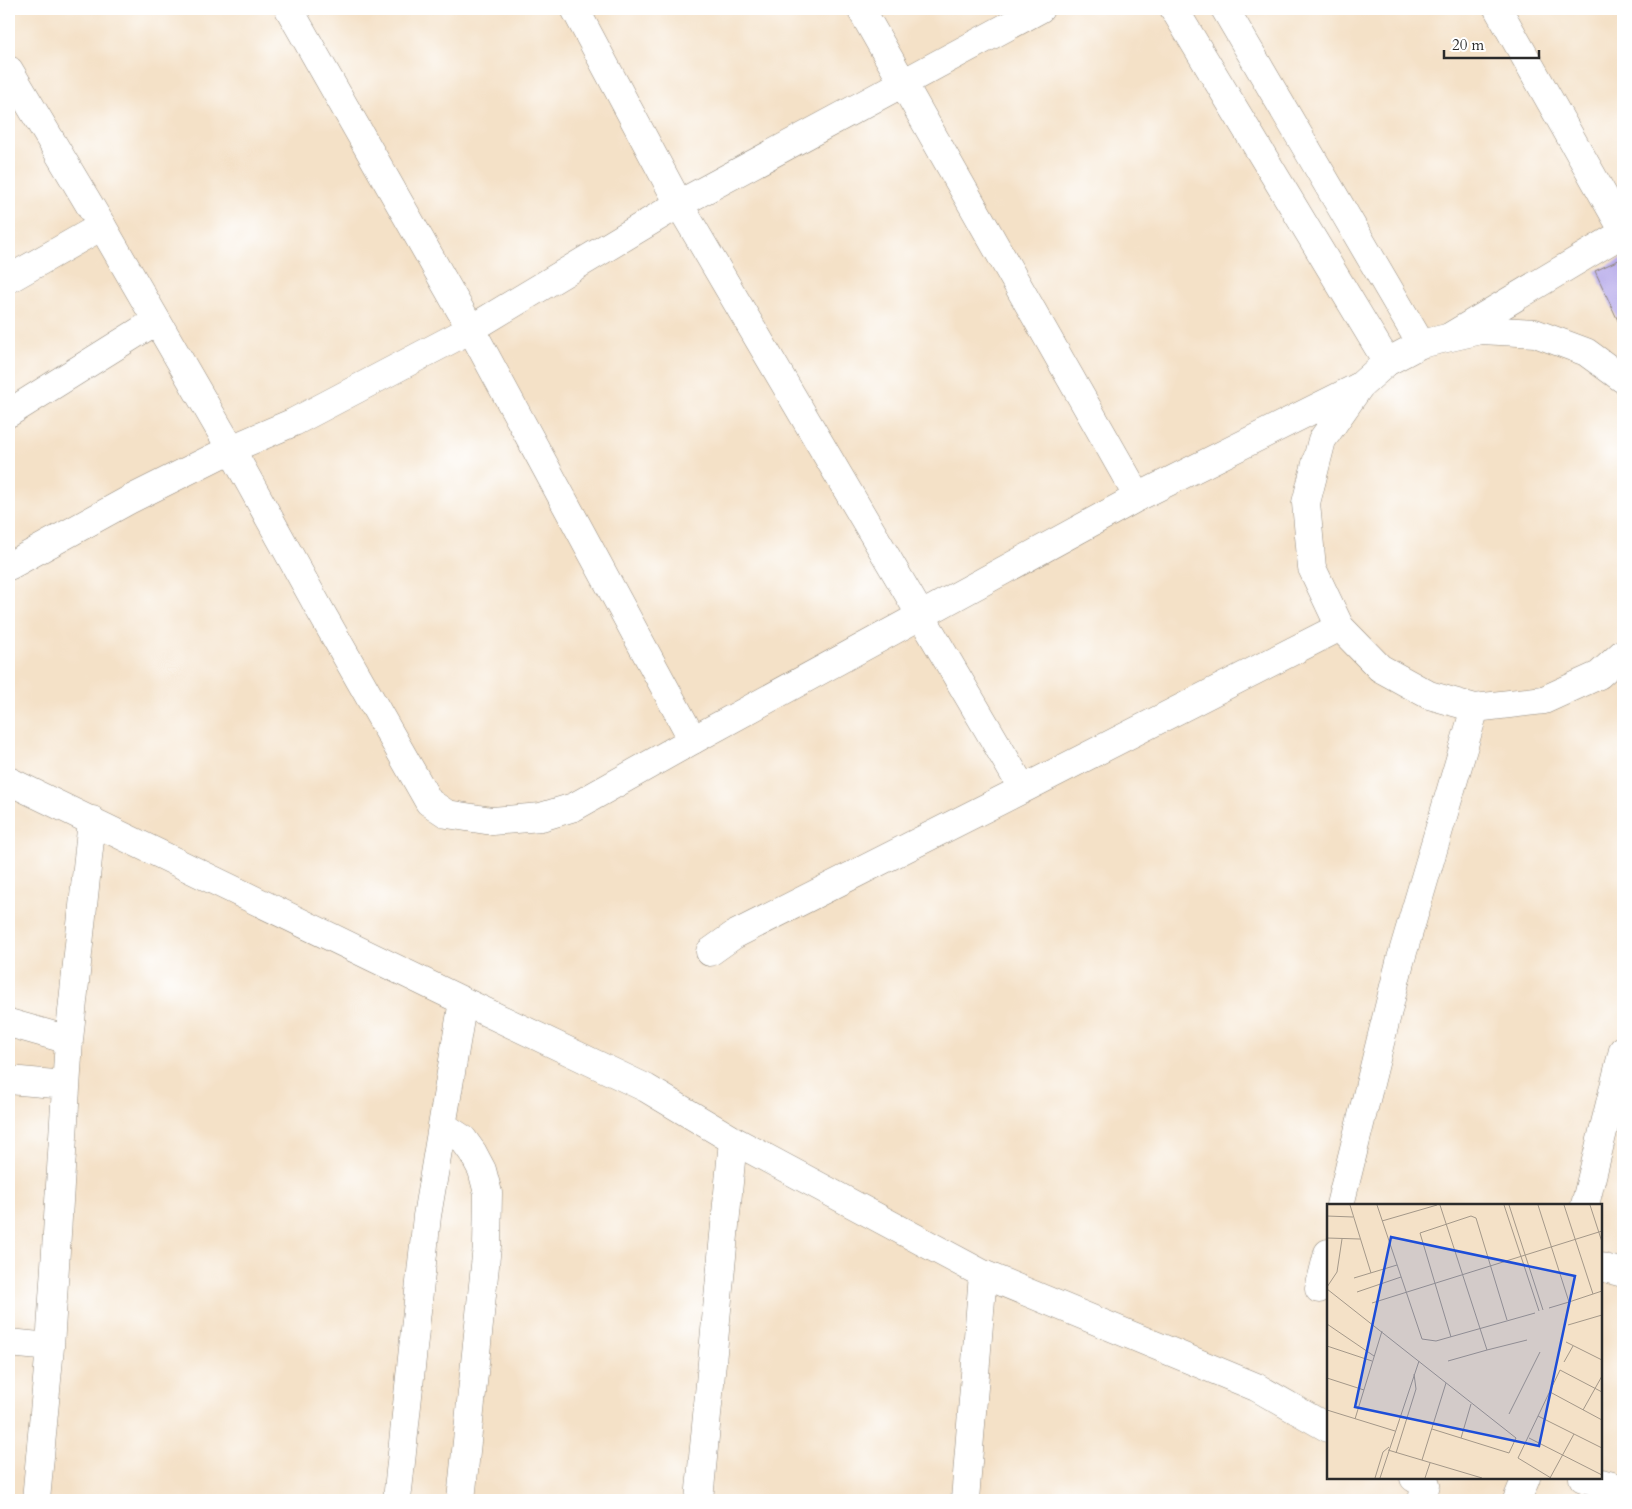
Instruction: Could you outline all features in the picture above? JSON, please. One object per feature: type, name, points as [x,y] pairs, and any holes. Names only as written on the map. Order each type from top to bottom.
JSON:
[{"type":"street","points":[[289,9],[471,328],[693,740]]},
{"type":"street","points":[[575,9],[679,204],[1022,789]]},
{"type":"street","points":[[861,9],[1138,497]]},
{"type":"street","points":[[9,566],[129,500],[231,449],[294,422],[471,328],[679,204],[1040,9]]},
{"type":"street","points":[[1174,9],[1387,362]]},
{"type":"street","points":[[1225,9],[1422,344]]},
{"type":"street","points":[[1450,336],[1623,231],[1498,9]]},
{"type":"street","points":[[9,70],[231,449],[321,612],[430,802],[447,814],[492,821],[541,817],[574,807],[1138,497],[1360,386]]},
{"type":"street","points":[[9,280],[102,226]]},
{"type":"street","points":[[9,413],[156,321]]},
{"type":"street","points":[[1623,379],[1586,352],[1535,333],[1481,330],[1422,344],[1387,362],[1360,386],[1322,440],[1306,503],[1312,568],[1340,627],[1380,668],[1430,694],[1475,708],[1544,700],[1599,675],[1623,653]]},
{"type":"street","points":[[710,952],[734,935],[1340,627]]},
{"type":"street","points":[[1340,1204],[1400,962],[1475,708]]},
{"type":"street","points":[[9,780],[646,1088],[733,1140],[983,1274],[1256,1387],[1327,1427]]},
{"type":"street","points":[[36,1500],[50,1347],[69,1040],[92,820]]},
{"type":"street","points":[[397,1500],[428,1216],[463,1001]]},
{"type":"street","points":[[9,1023],[69,1040]]},
{"type":"street","points":[[1585,1204],[1623,1050]]},
{"type":"street","points":[[9,1080],[66,1085]]},
{"type":"street","points":[[442,1125],[463,1139],[473,1153],[482,1170],[488,1192],[487,1246],[461,1500]]},
{"type":"street","points":[[699,1500],[733,1140]]},
{"type":"street","points":[[1320,1289],[1327,1258]]},
{"type":"street","points":[[1602,1267],[1623,1273]]},
{"type":"street","points":[[965,1500],[983,1274]]},
{"type":"street","points":[[9,1343],[50,1347]]},
{"type":"street","points":[[1416,1479],[1426,1484],[1422,1500]]},
{"type":"street","points":[[1517,1500],[1526,1479]]},
{"type":"street","points":[[1587,1479],[1623,1489]]},
{"type":"building","points":[[1623,258],[1623,323],[1620,325],[1595,271]]}]
